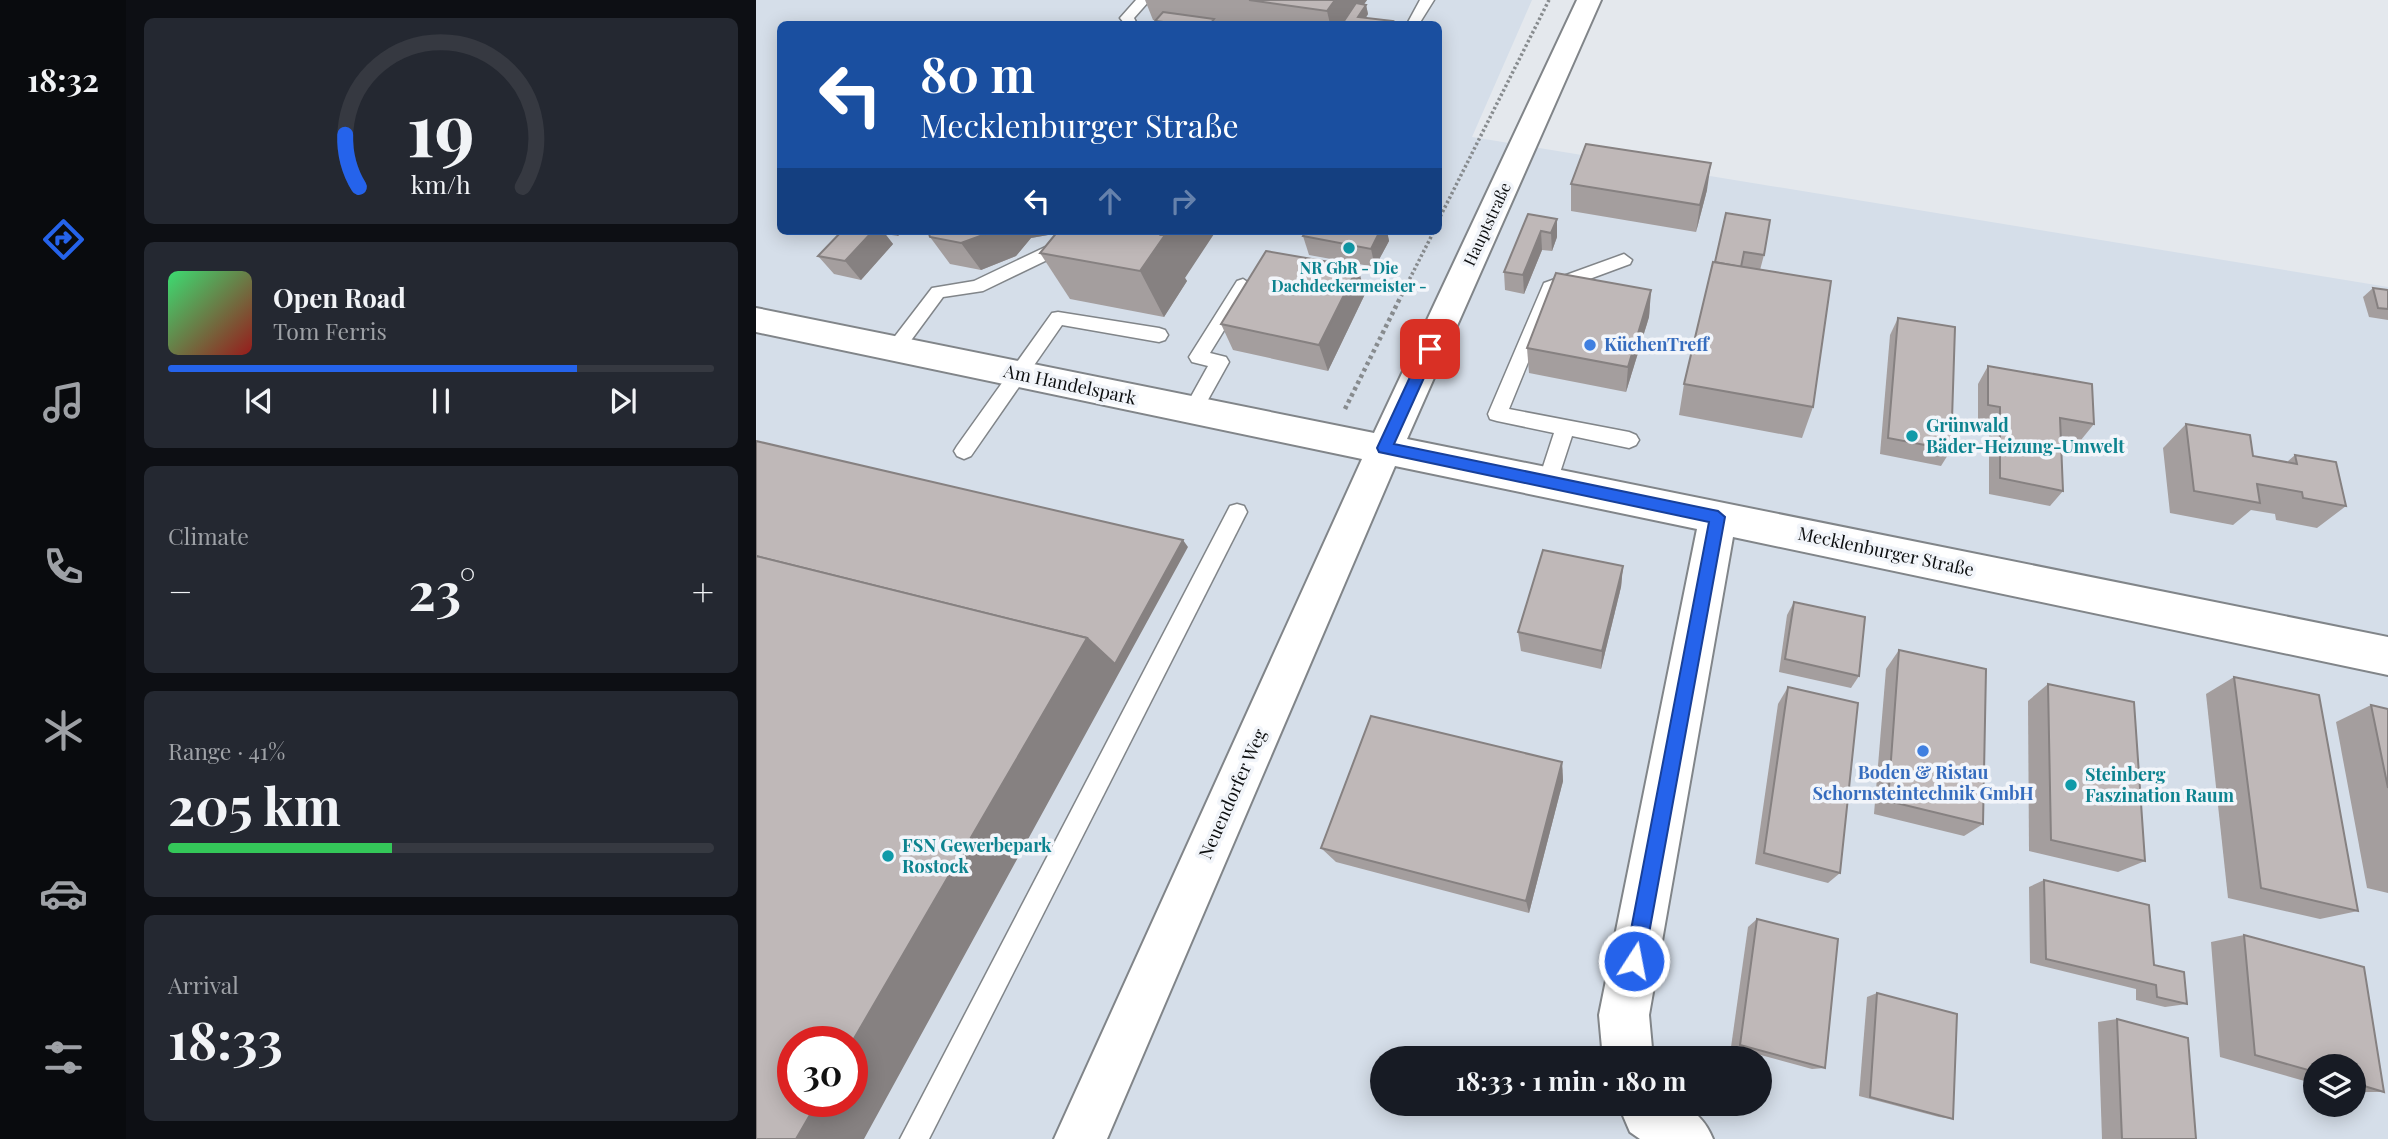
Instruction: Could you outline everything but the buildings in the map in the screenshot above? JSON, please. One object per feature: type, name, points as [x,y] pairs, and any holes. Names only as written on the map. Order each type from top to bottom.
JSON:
[{"type":"street","name":"Hauptstraße","points":[[1385,448],[1589,0]]},
{"type":"street","name":"Am Handelspark","points":[[756,320],[1192,411],[1385,448]]},
{"type":"street","name":"Mecklenburger Straße","points":[[1385,448],[2388,656]]},
{"type":"street","name":"Neuendorfer Weg","points":[[1080,1139],[1385,448]]},
{"type":"street","points":[[1627,1046],[1625,1015],[1718,517]]},
{"type":"street","points":[[1651,1116],[1687,1139]]},
{"type":"lane","points":[[1129,21],[1127,18],[1143,0]]},
{"type":"lane","points":[[1415,21],[1427,0]]},
{"type":"lane","points":[[895,348],[938,292],[977,287],[1064,245],[1071,235]]},
{"type":"lane","points":[[1624,260],[1550,287],[1497,414],[1629,439]]},
{"type":"lane","points":[[1192,411],[1220,362],[1198,357],[1242,285]]},
{"type":"lane","points":[[964,451],[1058,318],[1159,335]]},
{"type":"lane","points":[[1548,482],[1565,428]]},
{"type":"lane","points":[[914,1139],[1237,512]]},
{"type":"path","points":[[1442,213],[1549,0]]},
{"type":"path","points":[[1332,439],[1431,235]]},
{"type":"shaded area","points":[[756,0],[1532,0],[1472,137],[2388,287],[2388,1139],[756,1139]]},
{"type":"place","name":"NR GbR - Die Dachdeckermeister -","points":[[1349,248]]},
{"type":"place","name":"KüchenTreff","points":[[1590,345]]},
{"type":"place","name":"Grünwald Bäder-Heizung-Umwelt","points":[[1912,436]]},
{"type":"place","name":"Boden & Ristau Schornsteintechnik GmbH","points":[[1923,751]]},
{"type":"place","name":"Steinberg Faszination Raum","points":[[2071,785]]},
{"type":"place","name":"FSN Gewerbepark Rostock","points":[[888,856]]},
{"type":"route","points":[[1430,349],[1385,448],[1718,517],[1634,961]]}]
